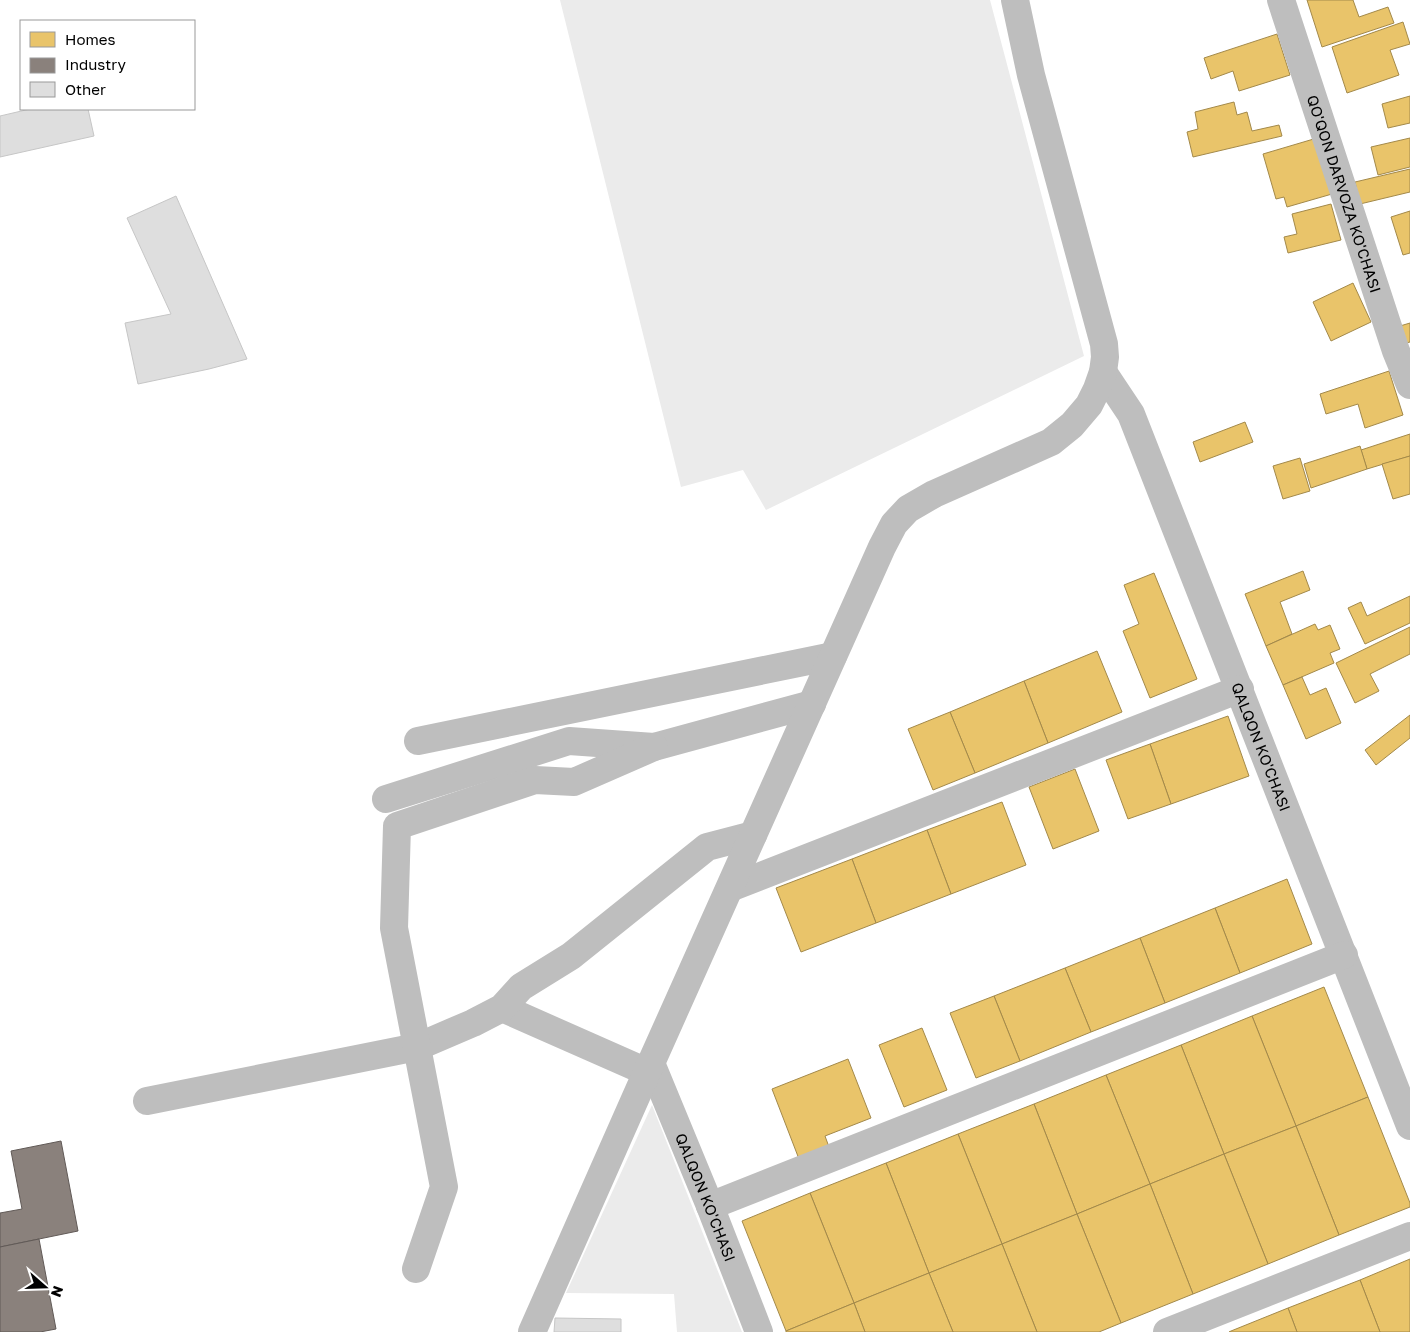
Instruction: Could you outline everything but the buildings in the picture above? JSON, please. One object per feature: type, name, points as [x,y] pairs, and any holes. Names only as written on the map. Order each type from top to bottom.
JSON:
[{"type":"street","points":[[532,1332],[833,656],[894,524],[908,509],[934,494],[1051,442],[1072,425],[1089,405],[1103,372],[1104,344],[1030,75],[1015,0]]},
{"type":"street","name":"QO'QON DARVOZA KO'CHASI","points":[[1280,0],[1393,342],[1410,385]]},
{"type":"street","name":"QALQON KO'CHASI","points":[[1103,372],[1131,414],[1410,1126]]},
{"type":"street","points":[[418,741],[833,656]]},
{"type":"street","points":[[730,888],[1240,689]]},
{"type":"street","points":[[416,1269],[444,1187],[394,928],[397,826],[536,780],[574,782],[654,747],[812,704]]},
{"type":"street","points":[[386,799],[569,741],[654,747]]},
{"type":"street","points":[[147,1102],[416,1047],[473,1023],[502,1008],[521,987],[571,956],[708,847],[753,835]]},
{"type":"street","points":[[710,1206],[1344,955]]},
{"type":"street","points":[[502,1008],[649,1067]]},
{"type":"street","name":"QALQON KO'CHASI","points":[[649,1067],[710,1206],[759,1332]]},
{"type":"street","points":[[1167,1332],[1410,1236]]},
{"type":"shaded area","points":[[560,0],[990,0],[1084,356],[766,510],[743,470],[681,487]]},
{"type":"shaded area","points":[[652,1105],[742,1332],[677,1332],[674,1294],[566,1293]]}]
